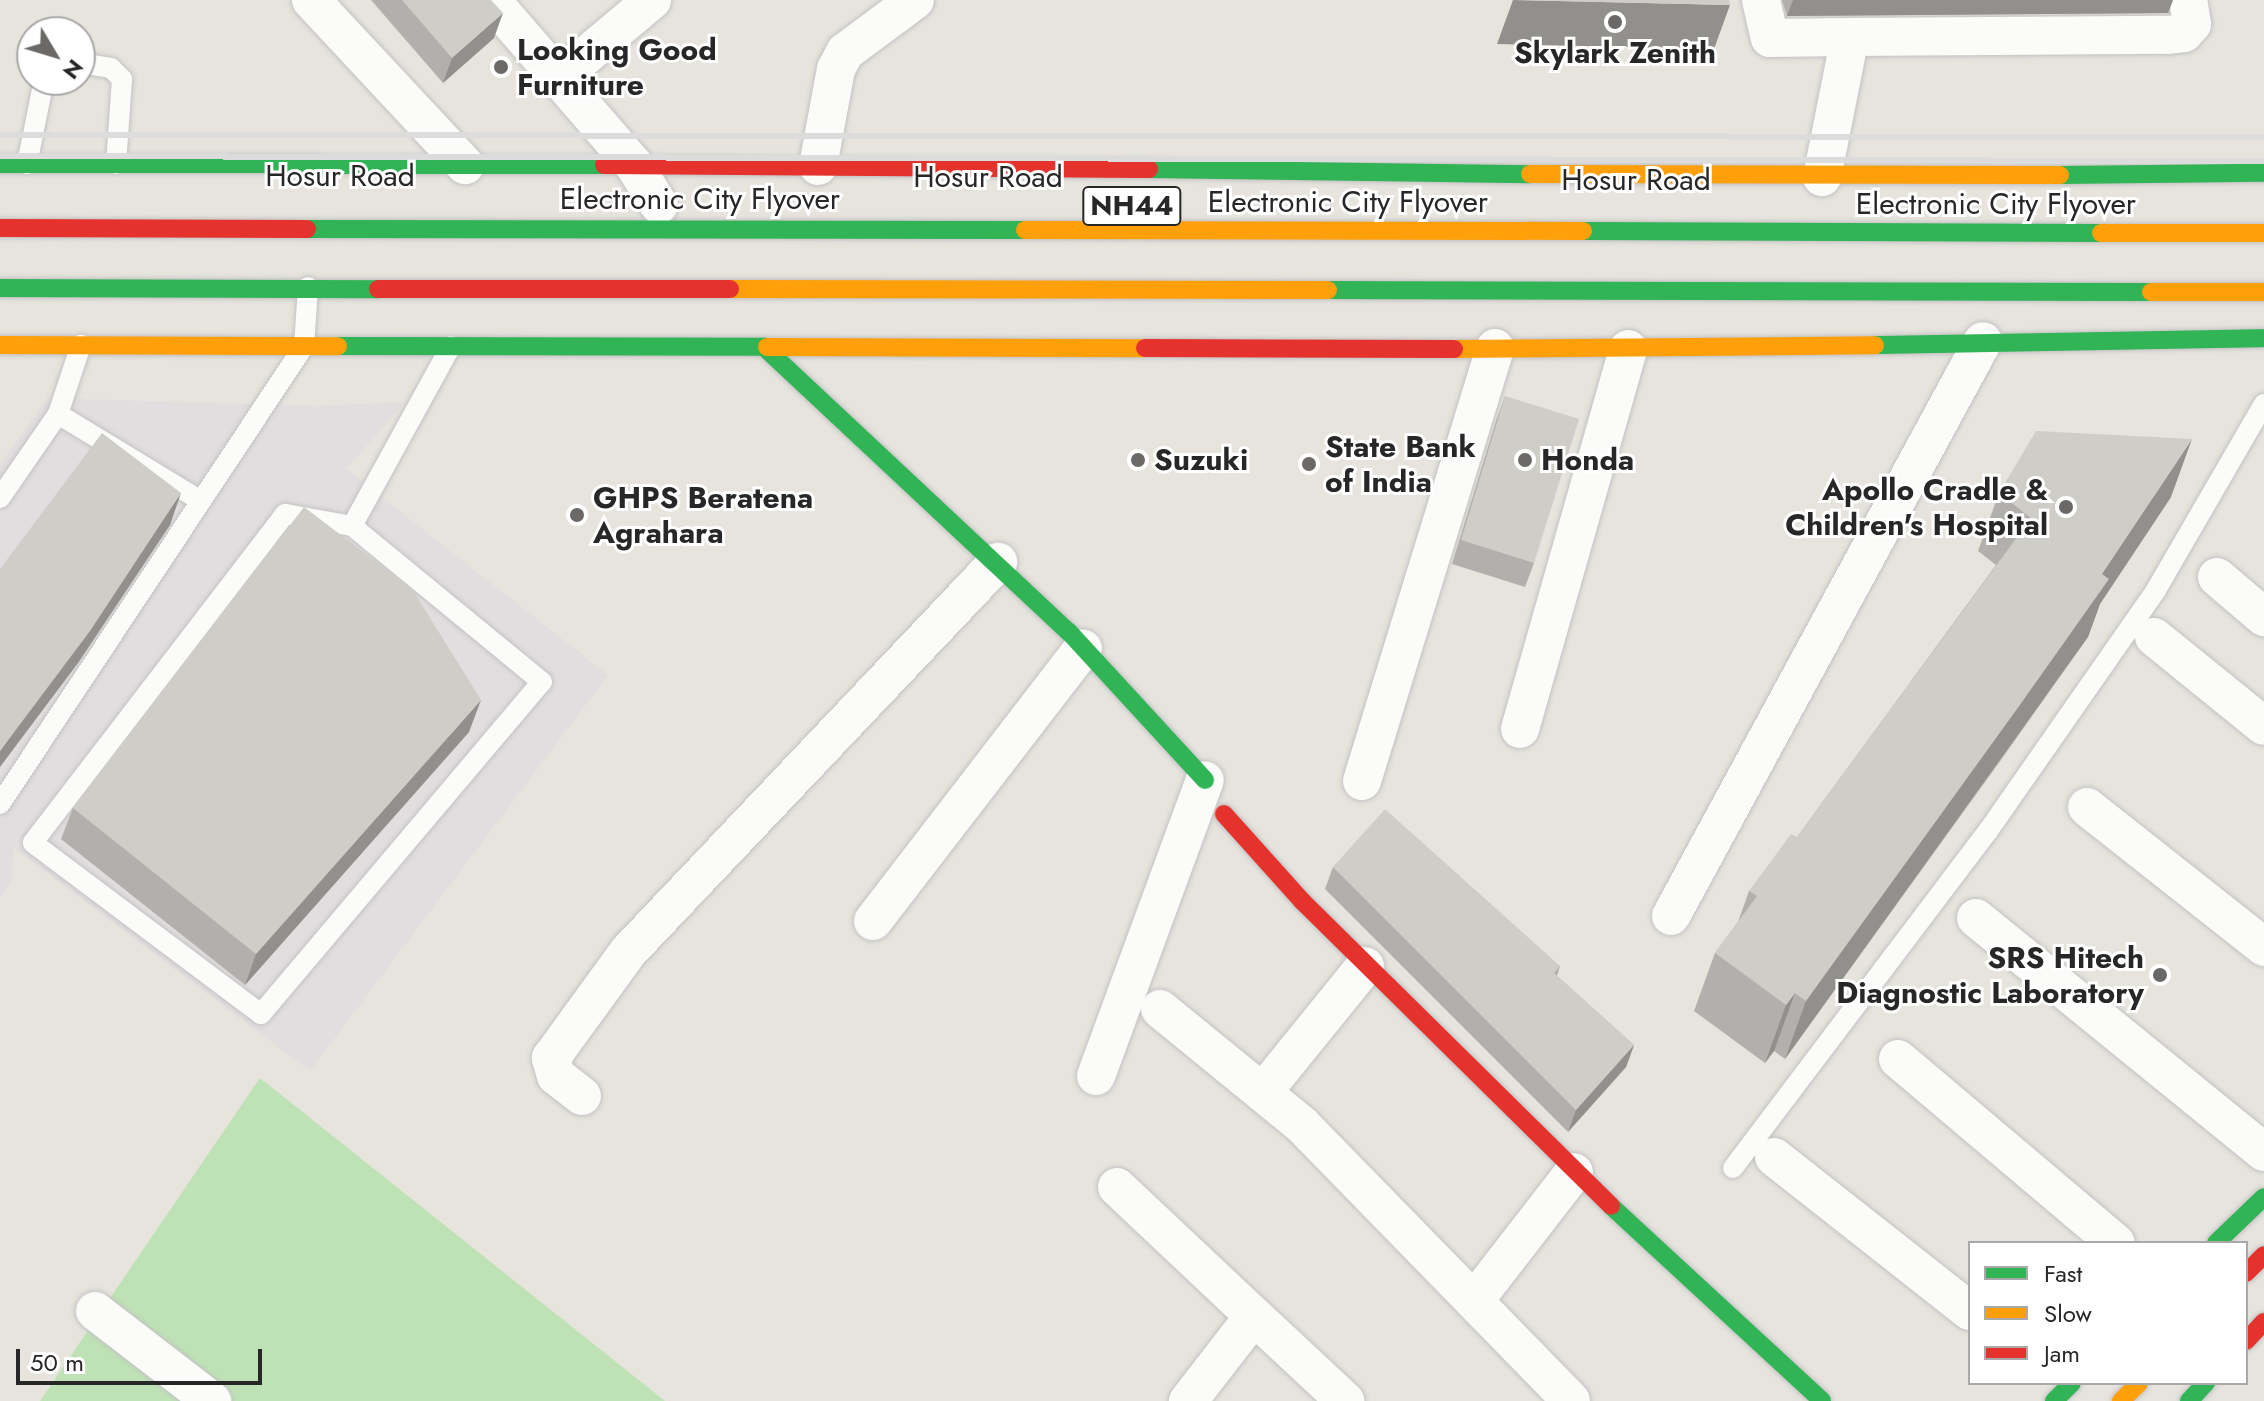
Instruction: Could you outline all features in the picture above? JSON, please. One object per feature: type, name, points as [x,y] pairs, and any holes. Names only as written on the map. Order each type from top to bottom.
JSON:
[{"type":"main road","points":[[0,164],[818,166],[1822,177],[2264,173]]},
{"type":"main road","name":"Electronic City Flyover","points":[[0,228],[2264,233]]},
{"type":"main road","points":[[475,269],[731,269]]},
{"type":"main road","points":[[0,288],[309,274],[2264,292]]},
{"type":"main road","points":[[0,345],[1628,349],[2264,338]]},
{"type":"main road","points":[[764,347],[998,562],[1083,648],[1205,780]]},
{"type":"main road","points":[[1224,814],[1365,966],[1574,1172],[1822,1401]]},
{"type":"main road","points":[[2218,1241],[2264,1197]]},
{"type":"main road","points":[[2248,1271],[2264,1255]]},
{"type":"main road","points":[[2248,1339],[2264,1322]]},
{"type":"main road","points":[[2121,1401],[2137,1385]]},
{"type":"main road","points":[[2189,1401],[2204,1385]]},
{"type":"street","points":[[311,0],[465,165]]},
{"type":"street","points":[[491,0],[634,165],[654,205]]},
{"type":"street","points":[[558,79],[652,0]]},
{"type":"street","points":[[818,166],[836,69],[845,52],[915,0]]},
{"type":"street","points":[[1761,0],[1770,38],[2168,35],[2184,33],[2192,24],[2188,0]]},
{"type":"street","points":[[1822,177],[1850,37]]},
{"type":"street","points":[[1671,916],[1983,341]]},
{"type":"street","points":[[1362,781],[1495,348]]},
{"type":"street","points":[[1520,729],[1628,349]]},
{"type":"street","points":[[582,1096],[556,1076],[551,1058],[628,952],[998,562]]},
{"type":"street","points":[[2217,577],[2264,617]]},
{"type":"street","points":[[2154,637],[2264,726]]},
{"type":"street","points":[[873,921],[1083,648]]},
{"type":"street","points":[[1096,1076],[1205,780]]},
{"type":"street","points":[[2087,807],[2264,947]]},
{"type":"street","points":[[1976,918],[2264,1152]]},
{"type":"street","points":[[1263,1092],[1365,966]]},
{"type":"street","points":[[1160,1009],[1302,1125],[1571,1401]]},
{"type":"street","points":[[1898,1059],[2114,1241]]},
{"type":"street","points":[[1774,1157],[1968,1309]]},
{"type":"street","points":[[1474,1301],[1574,1172]]},
{"type":"street","points":[[1117,1187],[1345,1401]]},
{"type":"street","points":[[95,1311],[212,1401]]},
{"type":"street","points":[[1188,1401],[1254,1316]]},
{"type":"lane","points":[[96,66],[111,68],[122,79],[116,164]]},
{"type":"lane","points":[[27,164],[41,96]]},
{"type":"lane","points":[[0,804],[304,346],[309,274]]},
{"type":"lane","points":[[0,498],[58,414],[81,345]]},
{"type":"lane","points":[[352,526],[451,346]]},
{"type":"lane","points":[[1733,1168],[1988,831],[2156,590],[2264,404]]},
{"type":"lane","points":[[58,414],[201,501]]},
{"type":"lane","points":[[285,514],[352,526],[542,682],[261,1014],[33,843],[285,514]]},
{"type":"shaded area","points":[[48,398],[315,406],[406,402],[346,469],[608,675],[310,1071],[14,848],[11,881],[0,897],[0,464]]},
{"type":"green space","points":[[260,1078],[665,1401],[40,1401]]},
{"type":"building","points":[[402,0],[491,0],[503,13],[452,58]]},
{"type":"building","points":[[1516,0],[1729,0],[1730,5]]},
{"type":"building","points":[[1505,396],[1579,419],[1534,563],[1461,540]]},
{"type":"building","points":[[2036,431],[2192,439],[2102,574],[2109,579],[2022,702],[1806,1001],[1795,993],[1786,1005],[1715,953],[1757,896],[1749,891],[1791,834],[1797,837],[2031,518],[1999,493]]},
{"type":"building","points":[[102,433],[181,493],[90,631],[0,751],[0,569]]},
{"type":"building","points":[[304,507],[412,589],[481,700],[256,954],[73,808]]},
{"type":"building","points":[[1385,809],[1560,966],[1554,973],[1634,1045],[1576,1110],[1333,867]]},
{"type":"railway","points":[[0,135],[2264,137]]},
{"type":"railway","points":[[0,156],[2264,161]]},
{"type":"traffic: fast","points":[[0,164],[604,165]]},
{"type":"traffic: fast","points":[[1149,169],[1530,174]]},
{"type":"traffic: fast","points":[[2060,175],[2264,173]]},
{"type":"traffic: fast","points":[[307,229],[1025,230]]},
{"type":"traffic: fast","points":[[1583,231],[2101,233]]},
{"type":"traffic: fast","points":[[0,288],[378,289]]},
{"type":"traffic: fast","points":[[1328,290],[2151,292]]},
{"type":"traffic: fast","points":[[1875,345],[2264,338]]},
{"type":"traffic: fast","points":[[338,346],[767,347]]},
{"type":"traffic: fast","points":[[764,347],[1069,632],[1205,780]]},
{"type":"traffic: fast","points":[[2218,1241],[2264,1197]]},
{"type":"traffic: fast","points":[[1611,1206],[1822,1401]]},
{"type":"traffic: fast","points":[[2054,1401],[2070,1385]]},
{"type":"traffic: fast","points":[[2189,1401],[2204,1385]]},
{"type":"traffic: slow","points":[[1530,174],[2060,175]]},
{"type":"traffic: slow","points":[[1025,230],[1583,231]]},
{"type":"traffic: slow","points":[[2101,233],[2264,233]]},
{"type":"traffic: slow","points":[[730,289],[1328,290]]},
{"type":"traffic: slow","points":[[2151,292],[2264,292]]},
{"type":"traffic: slow","points":[[0,345],[338,346]]},
{"type":"traffic: slow","points":[[1454,349],[1875,345]]},
{"type":"traffic: slow","points":[[767,347],[1145,348]]},
{"type":"traffic: slow","points":[[2121,1401],[2137,1385]]},
{"type":"traffic: jam","points":[[604,165],[1149,169]]},
{"type":"traffic: jam","points":[[0,228],[307,229]]},
{"type":"traffic: jam","points":[[378,289],[730,289]]},
{"type":"traffic: jam","points":[[1145,348],[1454,349]]},
{"type":"traffic: jam","points":[[1224,814],[1302,901],[1611,1206]]},
{"type":"traffic: jam","points":[[2248,1271],[2264,1255]]},
{"type":"traffic: jam","points":[[2248,1339],[2264,1322]]},
{"type":"place","name":"Skylark Zenith","points":[[1615,22]]},
{"type":"place","name":"Looking Good Furniture","points":[[501,67]]},
{"type":"place","name":"Suzuki","points":[[1138,460]]},
{"type":"place","name":"Honda","points":[[1525,460]]},
{"type":"place","name":"State Bank of India","points":[[1309,464]]},
{"type":"place","name":"Apollo Cradle & Children's Hospital","points":[[2066,507]]},
{"type":"place","name":"GHPS Beratena Agrahara","points":[[577,515]]},
{"type":"place","name":"SRS Hitech Diagnostic Laboratory","points":[[2160,975]]}]
